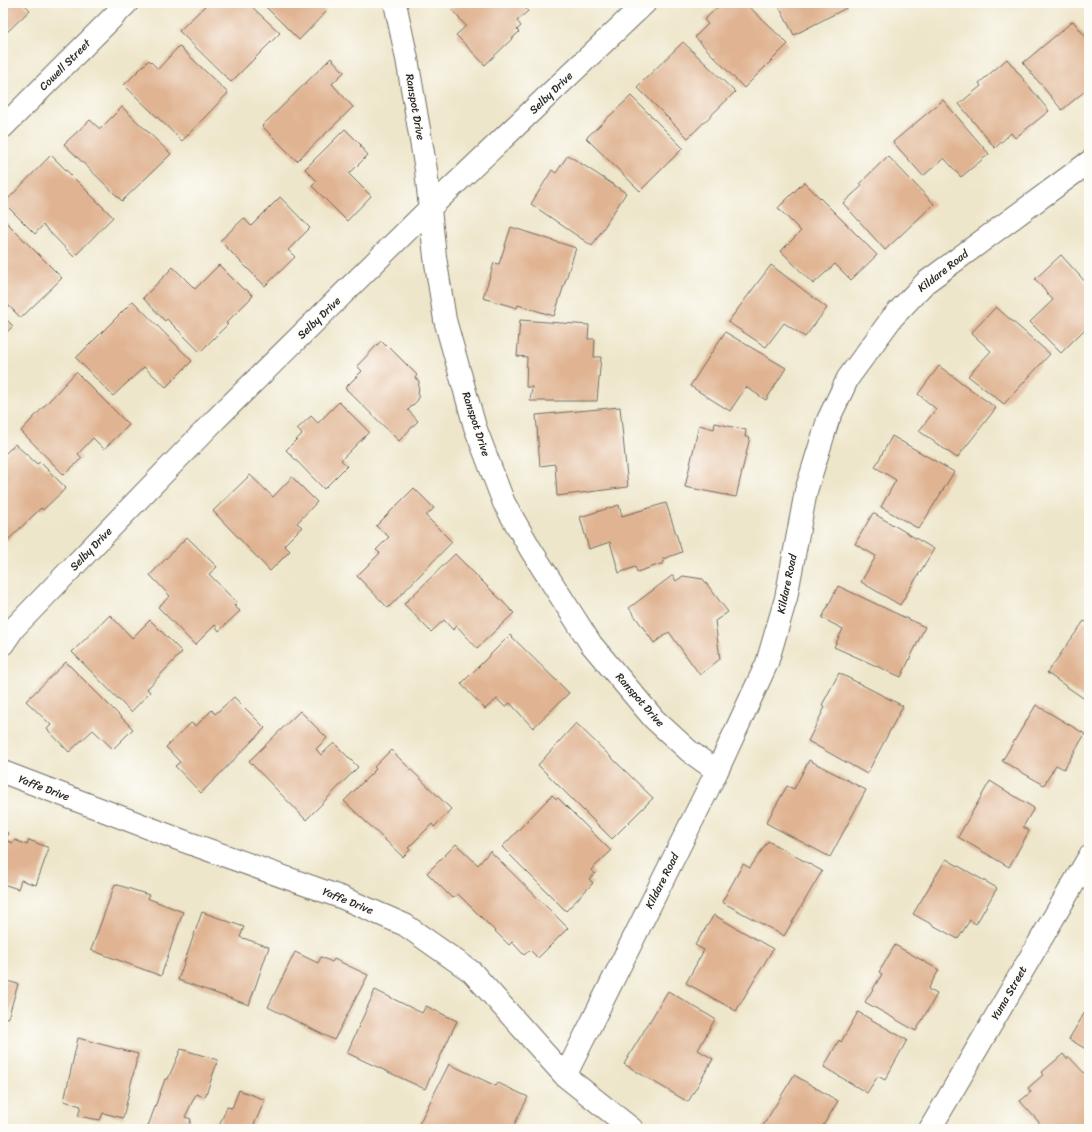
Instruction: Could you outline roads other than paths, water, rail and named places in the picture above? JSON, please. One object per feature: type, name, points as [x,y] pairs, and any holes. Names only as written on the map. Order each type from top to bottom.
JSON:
[{"type":"street","name":"Cowell Street","points":[[3,127],[127,3]]},
{"type":"street","name":"Ranspot Drive","points":[[396,3],[408,59],[426,170],[435,257],[445,320],[475,427],[504,503],[531,550],[592,644],[654,719],[689,751],[717,771]]},
{"type":"street","name":"Selby Drive","points":[[3,644],[14,628],[216,419],[430,208],[645,3]]},
{"type":"street","name":"Kildare Road","points":[[565,1076],[717,771],[767,663],[786,598],[806,491],[828,420],[848,378],[892,318],[925,283],[1089,162]]},
{"type":"street","name":"Yaffe Drive","points":[[3,772],[178,839],[344,898],[405,925],[472,972],[565,1076],[632,1129]]},
{"type":"street","name":"Yuma Street","points":[[930,1129],[1089,857]]}]
